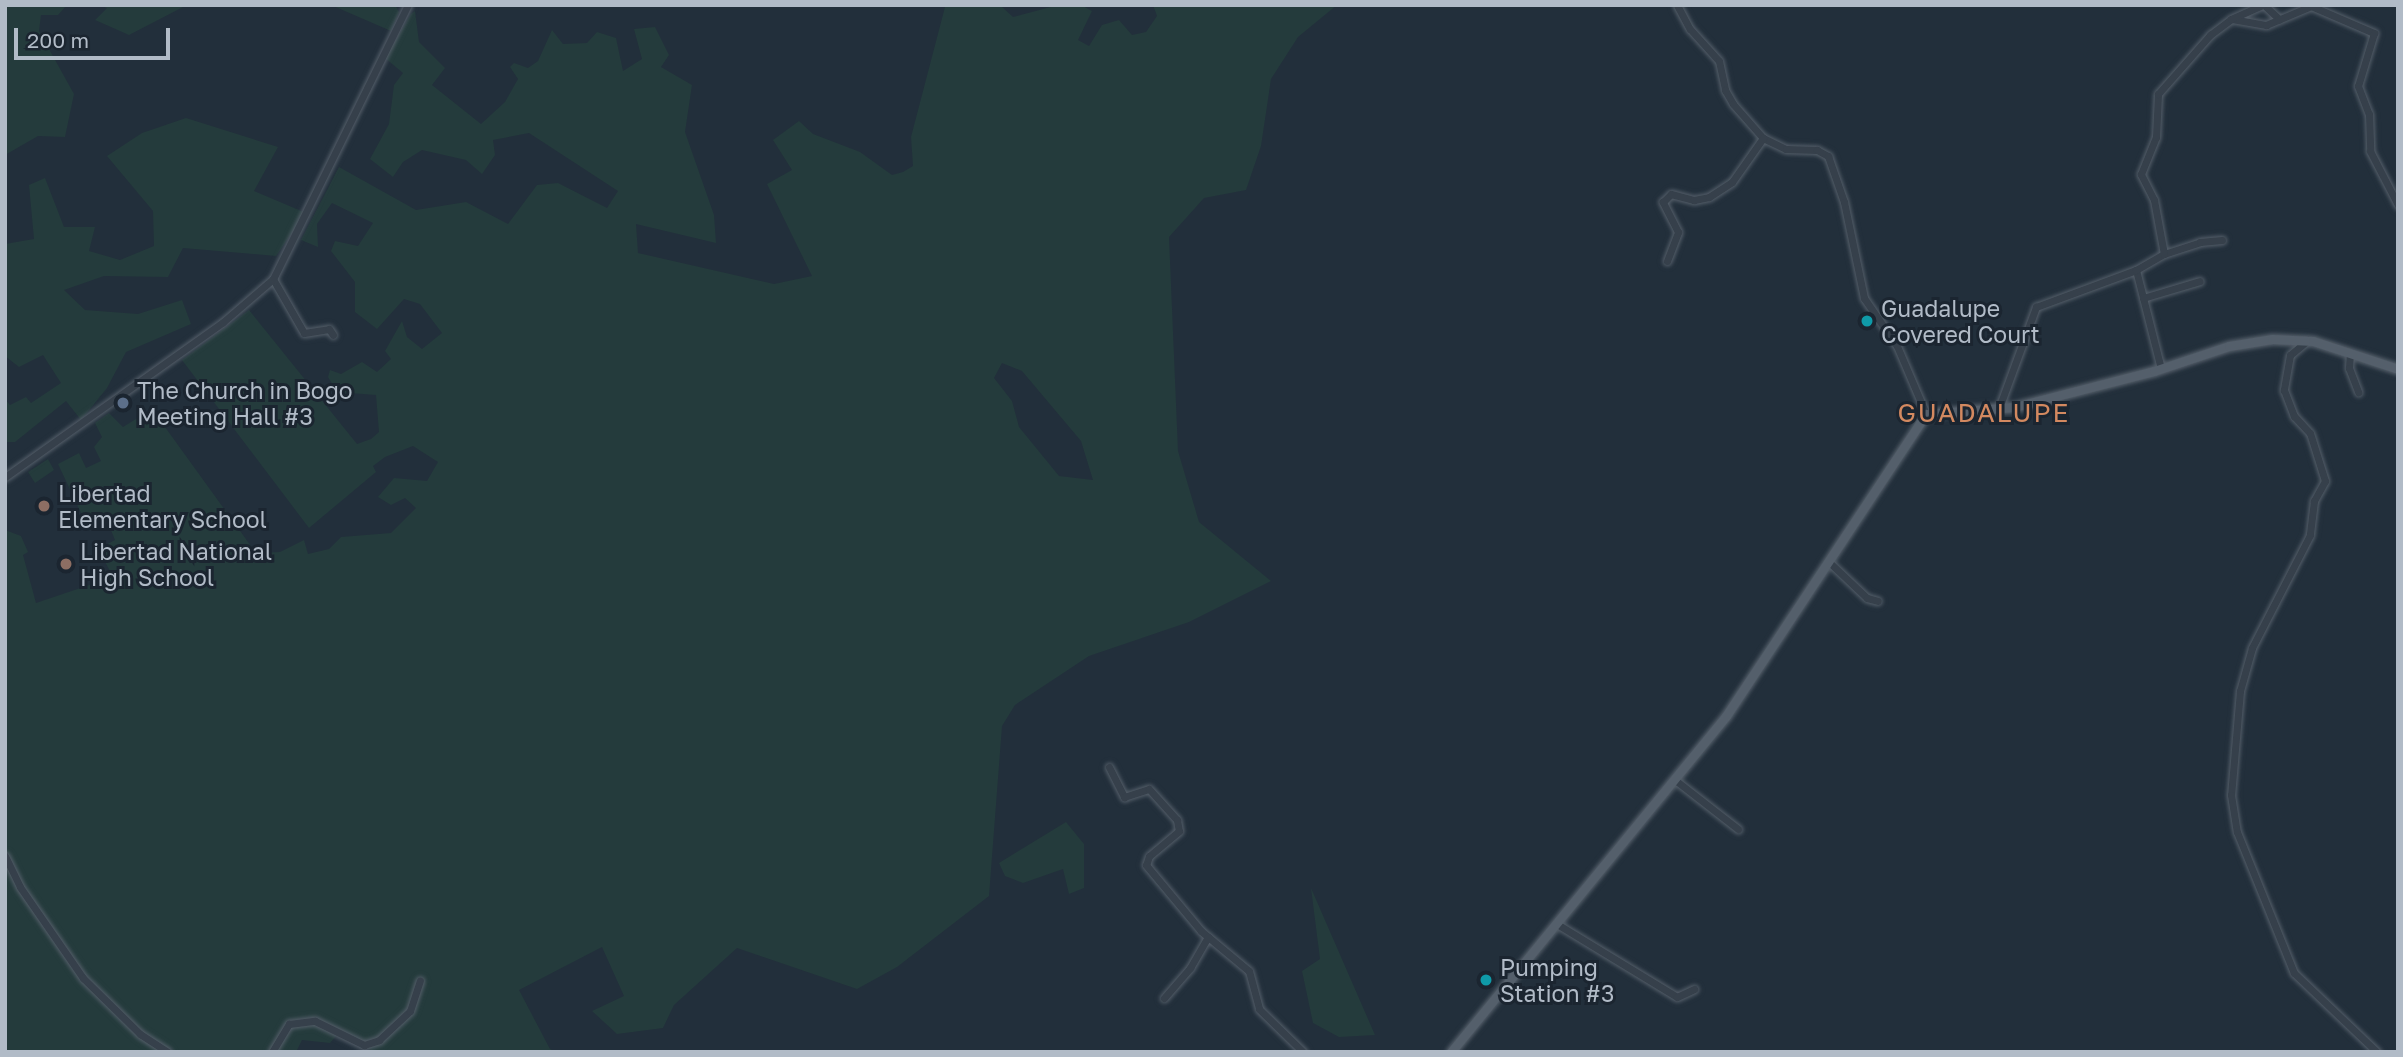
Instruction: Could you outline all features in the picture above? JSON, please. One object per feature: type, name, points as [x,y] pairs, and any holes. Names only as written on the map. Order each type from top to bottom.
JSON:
[{"type":"main road","points":[[1451,1052],[1675,780],[1751,681],[1926,414],[1999,408],[2161,369],[2241,343],[2308,340],[2398,369]]},
{"type":"street","points":[[5,477],[223,322],[273,279],[408,5]]},
{"type":"street","points":[[1678,5],[1690,29],[1719,61],[1725,90],[1733,104],[1763,138],[1786,149],[1817,150],[1831,162],[1864,298],[1897,346],[1926,414]]},
{"type":"street","points":[[2164,254],[2154,200],[2141,174],[2156,137],[2158,94],[2196,47],[2231,19],[2263,5],[2279,19]]},
{"type":"street","points":[[2231,19],[2266,24],[2311,6],[2374,33],[2358,86],[2369,114],[2370,151],[2398,205]]},
{"type":"street","points":[[1667,261],[1678,233],[1663,202],[1671,194],[1694,201],[1709,197],[1732,182],[1763,138]]},
{"type":"street","points":[[1999,408],[2036,306],[2136,270],[2164,254],[2200,242],[2222,240]]},
{"type":"street","points":[[2136,270],[2161,369]]},
{"type":"street","points":[[273,279],[304,333],[330,328],[333,335]]},
{"type":"street","points":[[2143,298],[2200,281]]},
{"type":"street","points":[[2308,340],[2290,355],[2283,383],[2290,409],[2310,433],[2325,481],[2314,501],[2310,534],[2252,648],[2240,691],[2231,795],[2237,832],[2294,973],[2377,1052]]},
{"type":"street","points":[[2350,353],[2349,368],[2358,392]]},
{"type":"street","points":[[1829,562],[1867,598],[1878,601]]},
{"type":"street","points":[[1109,767],[1124,797],[1149,789],[1177,820],[1179,831],[1149,856],[1146,865],[1208,937],[1249,971],[1259,1009],[1303,1052]]},
{"type":"street","points":[[1675,780],[1738,829]]},
{"type":"street","points":[[5,856],[25,896],[83,978],[140,1034],[168,1052]]},
{"type":"street","points":[[1557,924],[1676,997],[1694,989]]},
{"type":"street","points":[[1164,998],[1190,968],[1208,937]]},
{"type":"street","points":[[272,1052],[289,1024],[315,1021],[364,1045],[379,1040],[410,1011],[420,981]]},
{"type":"green space","points":[[5,5],[67,5],[58,15],[41,15],[39,31],[74,94],[65,137],[38,136],[5,155]]},
{"type":"green space","points":[[99,5],[187,5],[129,35],[95,20],[107,8]]},
{"type":"green space","points":[[331,5],[395,5],[399,12],[391,31]]},
{"type":"green space","points":[[1058,5],[1081,5],[1092,11],[1078,40],[1089,46],[1102,25],[1119,20],[1132,35],[1146,32],[1157,16],[1153,5],[1337,5],[1298,37],[1271,79],[1261,146],[1246,190],[1204,198],[1169,237],[1178,451],[1199,522],[1271,581],[1189,622],[1089,656],[1015,705],[1002,726],[989,896],[897,967],[857,989],[737,948],[674,1005],[663,1028],[617,1034],[592,1011],[624,996],[602,947],[519,990],[550,1049],[556,1052],[375,1052],[339,1033],[330,1043],[302,1040],[296,1052],[5,1052],[5,530],[21,536],[28,552],[23,555],[36,603],[119,575],[111,573],[98,549],[115,540],[108,523],[89,530],[58,464],[79,453],[86,468],[101,461],[94,447],[102,437],[95,423],[109,413],[123,427],[152,409],[256,553],[280,552],[304,540],[308,554],[329,549],[341,537],[391,533],[416,508],[405,498],[391,505],[378,497],[394,478],[427,481],[438,462],[413,446],[385,457],[373,466],[376,472],[309,528],[182,360],[249,310],[357,444],[371,439],[379,432],[376,395],[337,392],[328,377],[330,370],[341,374],[362,362],[377,372],[391,359],[385,351],[402,321],[407,337],[422,349],[442,333],[420,304],[404,299],[377,329],[355,312],[355,282],[331,251],[335,241],[358,246],[373,223],[332,203],[317,224],[318,247],[301,240],[339,167],[416,210],[466,202],[508,224],[537,185],[558,183],[607,208],[618,191],[529,133],[493,140],[495,155],[482,174],[466,160],[422,150],[403,162],[393,177],[370,159],[389,124],[394,85],[403,73],[385,58],[411,14],[415,11],[419,42],[445,68],[432,85],[481,124],[505,102],[518,79],[510,67],[514,63],[528,68],[538,61],[552,30],[563,44],[587,43],[597,32],[616,38],[623,71],[642,59],[634,29],[655,27],[669,55],[661,67],[692,85],[685,132],[714,215],[716,243],[636,224],[638,253],[774,284],[812,276],[767,184],[792,170],[773,140],[799,121],[813,134],[860,152],[892,175],[903,172],[913,166],[911,137],[945,7],[1001,6],[1013,17]],"holes":[[[1002,363],[1022,371],[1081,441],[1093,480],[1059,476],[1019,427],[1012,401],[994,378]]]},
{"type":"green space","points":[[186,118],[278,147],[254,191],[306,213],[276,256],[183,248],[168,277],[104,276],[64,290],[85,310],[138,314],[182,300],[191,324],[126,352],[107,388],[81,420],[66,401],[15,442],[5,442],[5,399],[10,405],[26,397],[31,403],[61,383],[43,355],[19,367],[5,356],[5,244],[34,239],[29,185],[45,178],[64,227],[95,227],[89,251],[120,260],[154,246],[153,211],[107,156],[142,133]]},
{"type":"green space","points":[[48,459],[54,470],[35,483],[28,472]]},
{"type":"green space","points":[[1066,822],[1084,844],[1084,888],[1069,894],[1063,869],[1023,883],[1005,876],[999,863]]},
{"type":"green space","points":[[1311,888],[1375,1035],[1339,1037],[1313,1023],[1302,971],[1320,959]]},
{"type":"place","name":"Guadalupe Covered Court","points":[[1867,321]]},
{"type":"place","name":"The Church in Bogo Meeting Hall #3","points":[[123,403]]},
{"type":"place","name":"Libertad Elementary School","points":[[44,506]]},
{"type":"place","name":"Libertad National High School","points":[[66,564]]},
{"type":"place","name":"Pumping Station #3","points":[[1486,980]]},
{"type":"district","name":"GUADALUPE","points":[[1984,413]]}]
